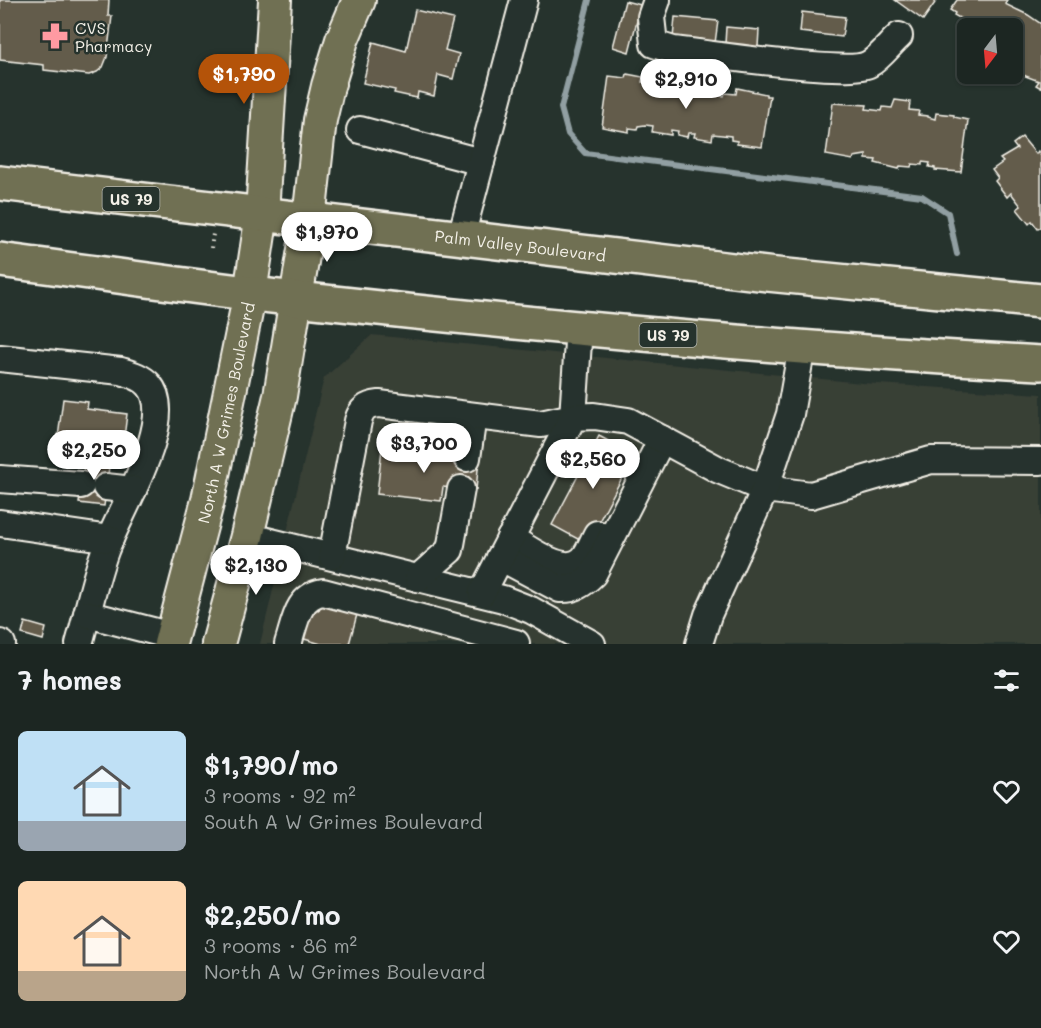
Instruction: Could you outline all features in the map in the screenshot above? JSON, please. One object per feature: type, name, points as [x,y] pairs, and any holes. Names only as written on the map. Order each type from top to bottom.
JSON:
[{"type":"highway","name":"Palm Valley Boulevard","points":[[0,183],[767,274],[1041,301]]},
{"type":"highway","name":"US 79","points":[[0,260],[296,299],[579,327],[923,356],[1041,363]]},
{"type":"highway","points":[[923,356],[945,341],[1041,346]]},
{"type":"main road","name":"North A W Grimes Boulevard","points":[[173,641],[208,500],[250,293],[262,214],[275,0]]},
{"type":"main road","points":[[218,644],[247,536],[280,396],[309,219],[320,120],[342,40],[358,0]]},
{"type":"lane","points":[[461,237],[524,0]]},
{"type":"lane","points":[[657,0],[651,17],[654,44],[673,50],[850,68],[869,64],[900,36]]},
{"type":"lane","points":[[360,130],[481,162]]},
{"type":"lane","points":[[482,593],[573,417],[579,327]]},
{"type":"lane","points":[[699,644],[708,615],[765,489],[790,414],[802,346]]},
{"type":"lane","points":[[0,358],[121,371],[135,375],[150,386],[158,409],[147,459],[105,551],[79,644]]},
{"type":"lane","points":[[332,556],[358,421],[364,408],[369,404],[541,424],[573,417],[618,418],[628,421],[719,470],[765,489],[811,495],[931,460],[1041,461]]},
{"type":"lane","points":[[467,458],[473,416]]},
{"type":"lane","points":[[505,547],[560,589],[582,584],[593,574],[657,436]]},
{"type":"lane","points":[[0,479],[133,490]]},
{"type":"lane","points":[[418,578],[450,550],[461,489]]},
{"type":"lane","points":[[0,522],[110,539]]},
{"type":"lane","points":[[247,536],[503,599],[531,610],[592,644]]},
{"type":"lane","points":[[288,644],[303,601],[322,592],[515,643],[531,610]]},
{"type":"lane","points":[[87,614],[173,641]]},
{"type":"path","points":[[211,248],[214,228]]},
{"type":"shaded area","points":[[372,335],[862,383],[1041,394],[1041,644],[260,644],[324,378]]},
{"type":"building","name":"CVS Pharmacy","points":[[0,0],[109,0],[108,16],[112,16],[107,57],[103,67],[89,75],[44,70],[44,65],[0,60]]},
{"type":"building","points":[[895,0],[937,0],[923,20]]},
{"type":"building","points":[[957,0],[1008,0],[1005,4],[1041,24],[1041,88],[1036,85],[1039,81],[1023,75],[1023,18],[959,18],[950,10]]},
{"type":"building","points":[[625,1],[641,5],[629,52],[613,47]]},
{"type":"building","points":[[415,10],[453,19],[445,50],[459,54],[453,79],[438,75],[434,96],[418,92],[417,98],[394,93],[395,90],[363,83],[373,42],[406,51]]},
{"type":"building","points":[[802,12],[845,17],[842,37],[800,32]]},
{"type":"building","points":[[675,17],[718,21],[715,43],[673,38]]},
{"type":"building","points":[[726,27],[759,30],[758,47],[725,44]]},
{"type":"building","points":[[627,74],[643,77],[642,82],[677,85],[676,89],[682,90],[685,79],[697,81],[695,91],[700,91],[700,87],[717,89],[717,95],[724,96],[725,93],[736,94],[737,88],[770,96],[762,147],[737,144],[737,141],[731,140],[731,136],[713,134],[712,140],[694,137],[695,133],[688,133],[687,137],[677,135],[678,131],[671,130],[671,135],[652,132],[653,126],[645,125],[638,126],[637,129],[629,128],[629,132],[602,127],[609,76],[626,78]]},
{"type":"building","points":[[895,100],[910,102],[909,110],[919,111],[918,115],[935,119],[936,113],[954,115],[954,117],[968,120],[961,172],[935,170],[929,167],[930,163],[912,164],[911,167],[900,166],[899,169],[875,163],[876,160],[866,159],[866,155],[854,157],[853,160],[826,155],[833,103],[867,105],[866,109],[882,111],[883,107],[892,108]]},
{"type":"building","points":[[1022,137],[1036,154],[1038,151],[1041,155],[1041,227],[1038,229],[1032,221],[1029,224],[1017,209],[1021,206],[1011,193],[1007,197],[995,181],[998,178],[992,170],[1003,162],[1000,159],[1017,149],[1013,144]]},
{"type":"building","points":[[63,399],[88,402],[87,409],[127,414],[121,461],[56,453]]},
{"type":"building","points":[[599,436],[634,455],[587,544],[552,525]]},
{"type":"building","points":[[382,448],[479,459],[476,490],[443,487],[441,501],[377,494]]},
{"type":"building","points":[[85,456],[110,459],[104,506],[79,503]]},
{"type":"building","points":[[323,597],[359,607],[349,644],[321,644],[301,638],[310,607],[319,610]]},
{"type":"building","points":[[25,622],[46,628],[43,640],[22,634]]},
{"type":"waterway","points":[[589,0],[561,108],[568,134],[585,153],[922,196],[948,213],[957,254]]},
{"type":"place","name":"CVS Pharmacy","points":[[55,36]]}]
